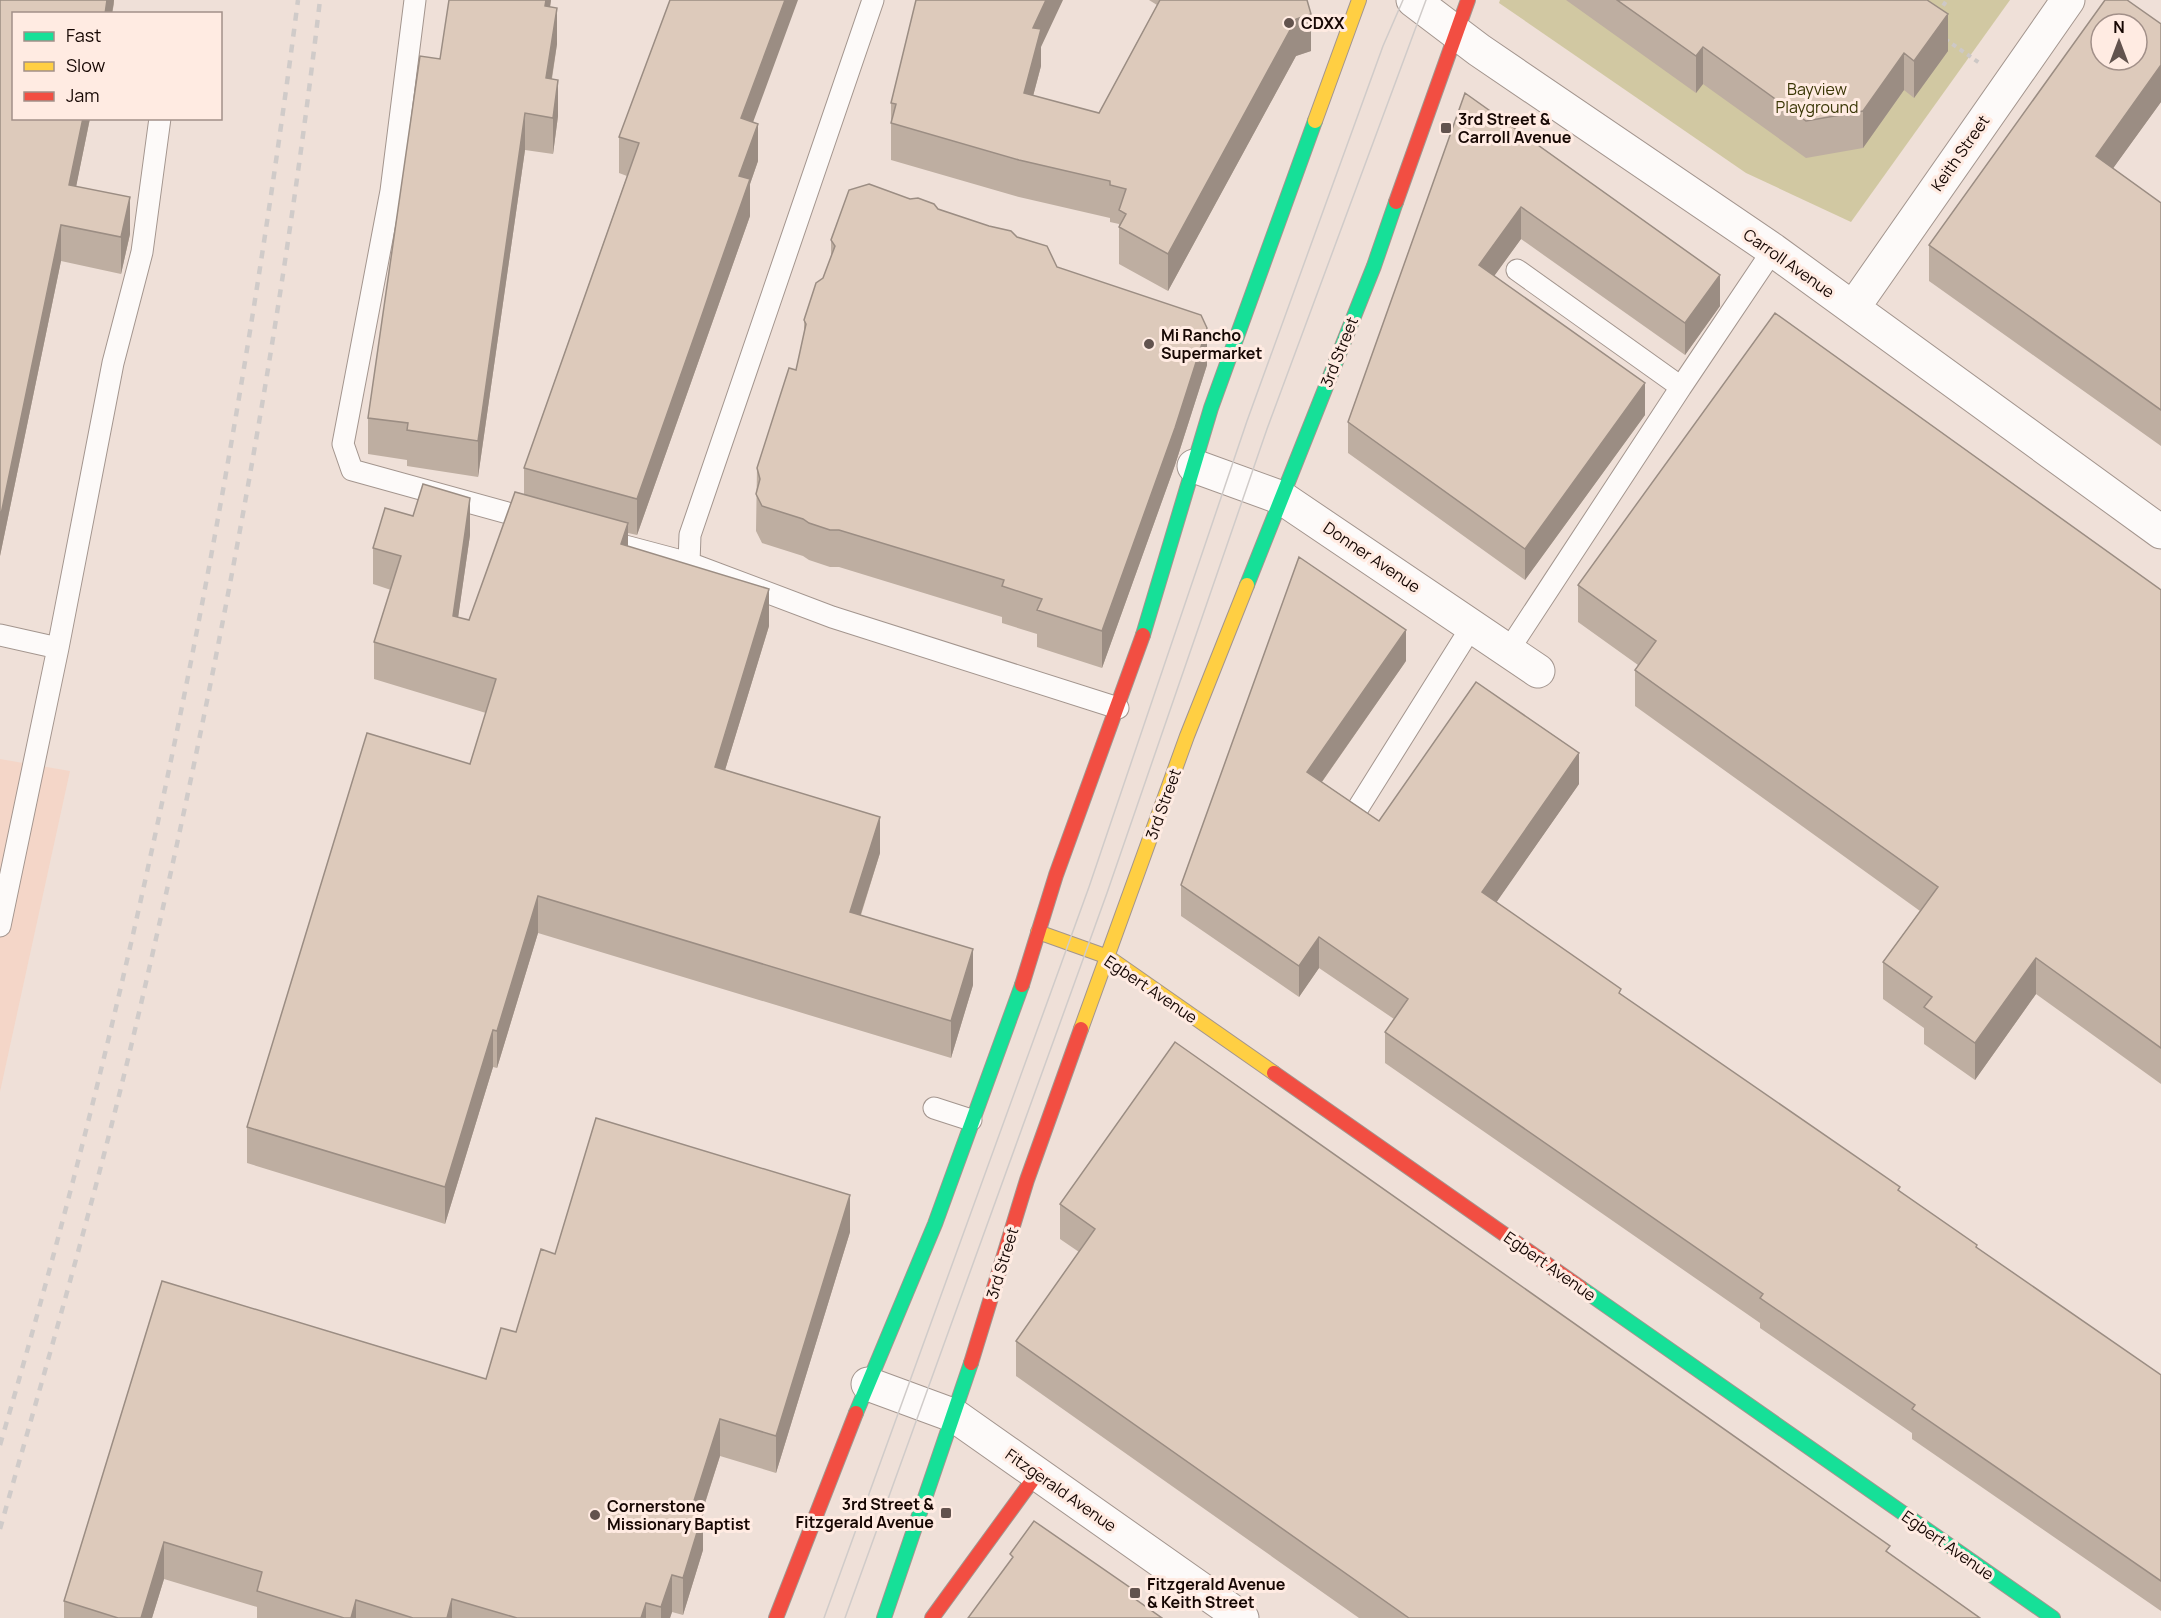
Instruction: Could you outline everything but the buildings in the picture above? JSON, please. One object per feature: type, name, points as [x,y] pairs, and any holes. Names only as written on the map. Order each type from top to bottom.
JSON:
[{"type":"main road","points":[[776,1618],[868,1384],[935,1224],[1022,985],[1056,875],[1149,618],[1215,397],[1359,0]]},
{"type":"main road","name":"3rd Street","points":[[884,1618],[955,1416],[1028,1180],[1108,957],[1188,736],[1374,266],[1468,0]]},
{"type":"main road","name":"Egbert Avenue","points":[[1038,932],[1108,957],[2053,1618]]},
{"type":"main road","points":[[932,1618],[1037,1474]]},
{"type":"street","name":"Carroll Avenue","points":[[1413,0],[1773,250],[2161,532]]},
{"type":"street","name":"Keith Street","points":[[1853,308],[2068,0]]},
{"type":"street","name":"Donner Avenue","points":[[1194,466],[1282,498],[1538,671]]},
{"type":"street","name":"Fitzgerald Avenue","points":[[868,1384],[955,1416],[1242,1618]]},
{"type":"lane","points":[[415,0],[391,190],[343,444],[352,470],[554,526]]},
{"type":"lane","points":[[689,563],[690,535],[873,0]]},
{"type":"lane","points":[[0,926],[58,648],[113,363],[142,252],[160,120]]},
{"type":"lane","points":[[1508,651],[1773,250]]},
{"type":"lane","points":[[1517,270],[1681,387]]},
{"type":"lane","points":[[588,536],[689,563],[832,616],[1118,708]]},
{"type":"lane","points":[[1353,816],[1472,626]]},
{"type":"lane","points":[[0,635],[58,648]]},
{"type":"lane","points":[[934,1108],[971,1120]]},
{"type":"path","points":[[1932,21],[1947,0]]},
{"type":"path","points":[[1936,32],[2008,84]]},
{"type":"shaded area","points":[[0,759],[70,771],[0,1092]]},
{"type":"green space","name":"Bayview Playground","points":[[1500,0],[2010,0],[1851,222],[1746,173],[1499,3]]},
{"type":"tram line","points":[[824,1618],[1089,887],[1247,421],[1383,46],[1403,0]]},
{"type":"tram line","points":[[845,1618],[1107,893],[1267,429],[1426,0]]},
{"type":"railway","points":[[0,1445],[50,1267],[96,1089],[139,909],[178,728],[213,547],[244,365],[273,183],[298,0]]},
{"type":"railway","points":[[0,1529],[72,1276],[105,1149],[137,1021],[193,768],[243,513],[265,385],[286,257],[320,0]]},
{"type":"traffic: fast","points":[[1143,635],[1211,408],[1315,121]]},
{"type":"traffic: fast","points":[[1247,585],[1374,266],[1396,202]]},
{"type":"traffic: fast","points":[[856,1413],[935,1224],[1022,985]]},
{"type":"traffic: fast","points":[[1581,1288],[2053,1618]]},
{"type":"traffic: fast","points":[[884,1618],[971,1363]]},
{"type":"traffic: slow","points":[[1315,121],[1359,0]]},
{"type":"traffic: slow","points":[[1081,1029],[1187,736],[1247,585]]},
{"type":"traffic: slow","points":[[1038,932],[1108,957],[1274,1073]]},
{"type":"traffic: jam","points":[[1396,202],[1468,0]]},
{"type":"traffic: jam","points":[[1022,985],[1056,875],[1143,635]]},
{"type":"traffic: jam","points":[[971,1363],[1027,1180],[1081,1029]]},
{"type":"traffic: jam","points":[[1274,1073],[1581,1288]]},
{"type":"traffic: jam","points":[[776,1618],[856,1413]]},
{"type":"traffic: jam","points":[[932,1618],[1037,1474]]},
{"type":"place","name":"CDXX","points":[[1289,23]]},
{"type":"place","name":"3rd Street & Carroll Avenue","points":[[1446,128]]},
{"type":"place","name":"Mi Rancho Supermarket","points":[[1149,344]]},
{"type":"place","name":"3rd Street & Fitzgerald Avenue","points":[[946,1513]]},
{"type":"place","name":"Cornerstone Missionary Baptist","points":[[595,1515]]},
{"type":"place","name":"Fitzgerald Avenue & Keith Street","points":[[1135,1593]]}]
